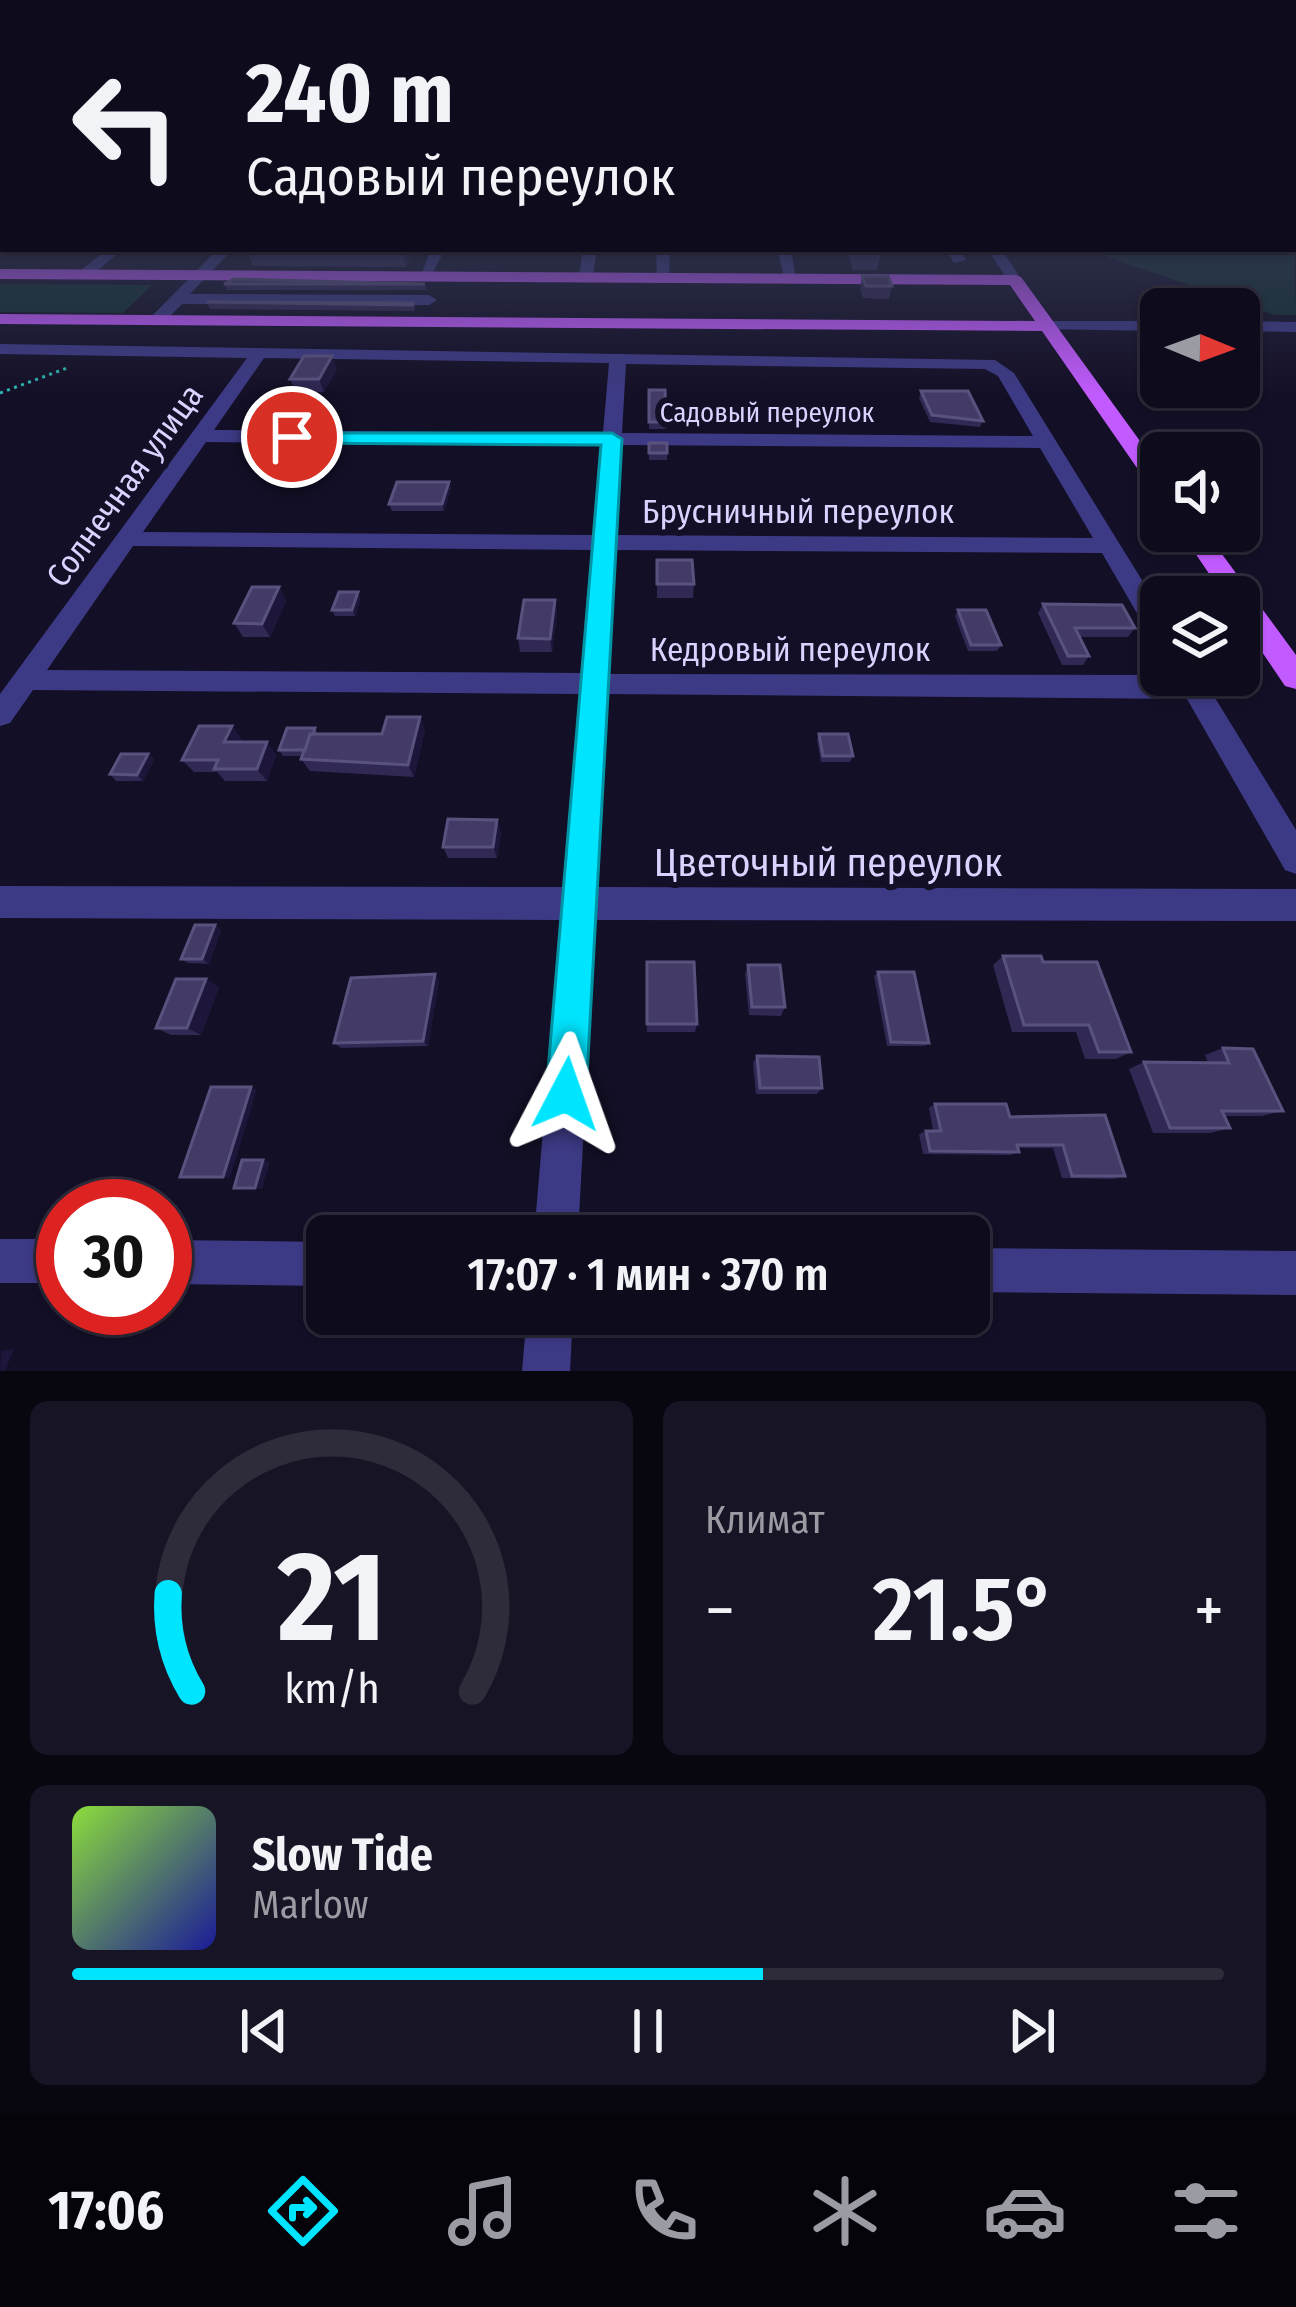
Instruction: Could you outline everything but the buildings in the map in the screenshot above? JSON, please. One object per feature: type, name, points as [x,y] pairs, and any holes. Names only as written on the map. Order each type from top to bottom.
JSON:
[{"type":"main road","points":[[0,274],[1015,280],[1140,456]]},
{"type":"main road","points":[[0,319],[1048,326]]},
{"type":"main road","points":[[1260,627],[1296,678]]},
{"type":"street","points":[[85,274],[92,268]]},
{"type":"street","points":[[157,320],[207,268]]},
{"type":"street","points":[[425,275],[429,268]]},
{"type":"street","points":[[586,276],[587,268]]},
{"type":"street","points":[[664,268],[664,277]]},
{"type":"street","points":[[789,268],[791,277]]},
{"type":"street","points":[[1007,268],[1015,280]]},
{"type":"street","points":[[177,299],[429,300]]},
{"type":"street","points":[[1048,326],[1140,326]]},
{"type":"street","points":[[1260,326],[1296,326]]},
{"type":"street","points":[[1276,326],[1296,344]]},
{"type":"street","points":[[0,349],[989,364],[1004,374],[1140,597]]},
{"type":"street","name":"Солнечная улица","points":[[0,716],[260,352]]},
{"type":"street","points":[[557,1215],[618,357]]},
{"type":"street","name":"Садовый переулок","points":[[200,436],[1046,442]]},
{"type":"street","name":"Брусничный переулок","points":[[127,539],[1110,546]]},
{"type":"street","name":"Кедровый переулок","points":[[25,680],[1140,682]]},
{"type":"street","points":[[1198,696],[1296,860]]},
{"type":"street","name":"Цветочный переулок","points":[[0,902],[1296,905]]},
{"type":"street","points":[[0,1261],[36,1261]]},
{"type":"street","points":[[192,1262],[306,1264]]},
{"type":"street","points":[[990,1270],[1296,1273]]},
{"type":"street","points":[[546,1371],[549,1335]]},
{"type":"green space","points":[[1140,268],[1295,268],[1296,315],[1260,310],[1260,288],[1197,288]]},
{"type":"green space","points":[[0,284],[152,285],[123,313],[0,312]]},
{"type":"route","points":[[292,437],[612,439],[566,1094]]}]
